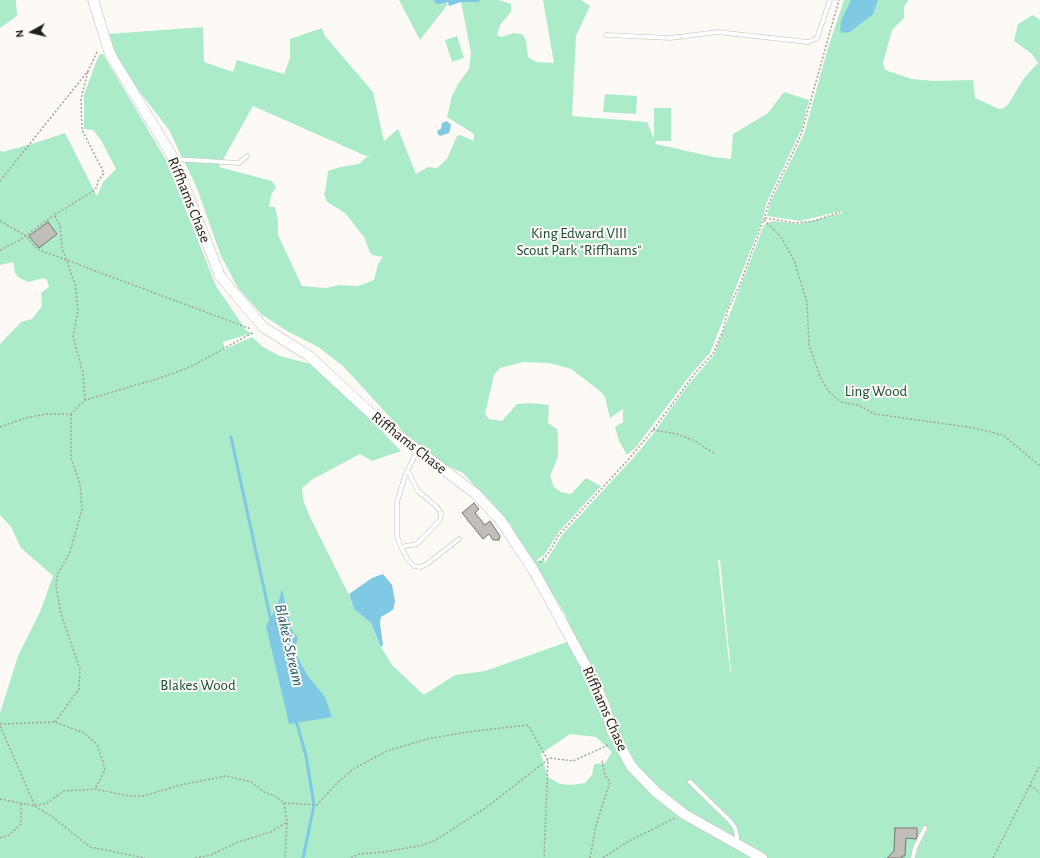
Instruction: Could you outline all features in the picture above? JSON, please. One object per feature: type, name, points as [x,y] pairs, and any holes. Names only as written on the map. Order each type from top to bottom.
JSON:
[{"type":"street","name":"Riffhams Chase","points":[[93,0],[104,39],[110,54],[174,159],[220,276],[263,327],[309,356],[376,419],[476,494],[501,521],[534,571],[594,681],[604,704],[612,731],[631,766],[656,792],[684,814],[762,858]]},
{"type":"lane","points":[[606,35],[671,38],[717,32],[808,42],[817,38],[830,0]]},
{"type":"lane","points":[[174,159],[239,163],[247,156]]},
{"type":"lane","points":[[418,451],[408,471],[397,502],[395,523],[397,536],[401,547],[408,560],[414,566],[420,567],[459,538]]},
{"type":"lane","points":[[401,547],[417,544],[440,520],[441,513],[437,507],[418,491],[408,471]]},
{"type":"lane","points":[[690,782],[730,821],[737,837],[736,844]]},
{"type":"lane","points":[[913,858],[915,848],[925,828]]},
{"type":"path","points":[[534,571],[550,551],[558,536],[653,430],[696,372],[713,354],[723,331],[728,309],[740,285],[772,196],[801,135],[839,0]]},
{"type":"path","points":[[0,181],[88,71],[104,39]]},
{"type":"path","points":[[0,250],[26,236],[54,215],[97,188],[98,181],[104,173],[82,130],[81,99],[88,71]]},
{"type":"path","points":[[764,219],[796,223],[814,220],[840,212]]},
{"type":"path","points":[[54,215],[60,225],[62,248],[75,284],[78,311],[73,336],[84,373],[85,400]]},
{"type":"path","points":[[764,219],[781,237],[794,260],[806,302],[809,345],[821,379],[830,393],[841,402],[858,405],[875,414],[974,428],[1003,435],[1040,466]]},
{"type":"path","points":[[0,221],[26,236],[37,249],[256,331],[190,367],[157,379],[85,400],[71,414],[47,414],[25,418],[0,427]]},
{"type":"path","points":[[55,722],[79,689],[80,669],[61,614],[56,586],[57,575],[70,552],[82,509],[80,484],[71,458],[71,414]]},
{"type":"path","points":[[653,430],[677,434],[695,441],[715,454]]},
{"type":"path","points":[[36,806],[0,725],[55,722],[84,733],[96,744],[105,770],[95,789]]},
{"type":"path","points":[[36,806],[47,803],[64,791],[95,789],[128,796],[144,796],[180,785],[226,776],[251,782],[264,792],[275,796],[284,803],[317,805],[334,786],[353,769],[387,751],[427,739],[528,725],[548,760],[544,858]]},
{"type":"path","points":[[351,858],[359,854],[384,852],[419,846],[434,841],[484,809],[550,758],[572,761],[602,747],[618,742]]},
{"type":"path","points":[[590,858],[596,825],[610,782],[605,775],[602,760]]},
{"type":"path","points":[[993,858],[1040,765]]},
{"type":"path","points":[[1030,785],[1040,793]]},
{"type":"path","points":[[0,799],[36,806],[54,818],[90,847],[146,858]]},
{"type":"path","points":[[0,838],[10,835],[21,824],[21,803]]},
{"type":"path","points":[[284,803],[287,822],[285,858]]},
{"type":"path","points":[[604,858],[627,842],[684,814]]},
{"type":"path","points":[[195,858],[212,855],[238,842],[271,832],[287,822]]},
{"type":"green space","points":[[0,0],[16,0],[17,16],[0,28]]},
{"type":"green space","points":[[399,0],[434,0],[435,3],[447,2],[448,4],[420,40]]},
{"type":"green space","points":[[480,0],[499,0],[511,4],[511,12],[500,25],[497,35],[501,37],[513,33],[522,34],[526,40],[528,57],[536,62],[554,63],[543,0],[581,0],[590,6],[576,36],[572,116],[647,122],[654,139],[654,108],[671,108],[671,141],[655,141],[656,144],[714,157],[731,159],[733,134],[768,113],[784,92],[809,100],[802,128],[767,202],[761,224],[710,353],[692,373],[636,447],[627,455],[619,441],[615,427],[623,422],[623,409],[610,418],[605,397],[600,391],[571,369],[549,363],[523,362],[500,368],[494,375],[485,414],[489,419],[502,421],[517,404],[530,403],[549,405],[548,423],[557,429],[558,436],[558,457],[550,476],[554,487],[561,492],[571,494],[586,478],[601,486],[558,533],[544,555],[535,561],[544,560],[545,563],[562,535],[635,456],[653,434],[688,385],[714,355],[764,225],[773,221],[799,224],[842,213],[841,211],[800,221],[767,216],[771,201],[804,134],[828,48],[844,0],[908,0],[904,7],[904,18],[892,30],[883,63],[885,70],[912,79],[933,81],[973,80],[975,98],[999,109],[1004,108],[1009,103],[1024,78],[1038,63],[1032,54],[1014,41],[1018,24],[1033,15],[1040,20],[1040,858],[0,858],[0,713],[18,656],[40,612],[53,576],[21,548],[11,527],[0,515],[0,344],[21,322],[32,319],[42,306],[41,293],[49,287],[47,280],[43,278],[29,282],[19,278],[15,273],[13,262],[0,265],[0,150],[2,152],[65,133],[97,196],[103,182],[116,169],[101,140],[93,130],[84,129],[84,95],[100,54],[103,54],[166,160],[216,286],[246,330],[253,335],[249,334],[223,342],[225,349],[252,337],[263,347],[280,356],[311,364],[320,368],[401,451],[372,461],[360,454],[313,479],[302,488],[303,500],[310,517],[349,595],[354,609],[371,623],[381,647],[392,665],[424,695],[455,675],[485,671],[564,643],[575,637],[565,614],[515,535],[511,525],[463,473],[442,464],[407,436],[343,366],[318,347],[289,332],[262,315],[238,288],[221,256],[196,186],[169,130],[132,82],[118,58],[108,34],[203,27],[204,62],[233,72],[237,60],[284,74],[290,58],[290,39],[322,28],[325,36],[373,92],[384,141],[398,129],[416,174],[428,167],[437,168],[447,159],[457,136],[460,135],[474,141],[474,134],[447,117],[452,96],[458,84],[469,69],[471,53],[461,2],[479,2]],"holes":[[[253,106],[366,156],[370,154],[359,164],[340,167],[328,171],[324,194],[327,202],[345,213],[364,237],[370,253],[372,255],[383,257],[378,264],[374,280],[358,286],[339,285],[326,288],[302,286],[278,235],[278,220],[275,207],[269,207],[271,195],[276,187],[272,181],[219,167]],[[718,560],[720,560],[730,672]],[[570,734],[596,737],[612,752],[605,763],[594,764],[592,775],[585,783],[571,785],[560,784],[548,777],[541,754]]]},
{"type":"green space","points":[[457,36],[464,58],[452,62],[445,40]]},
{"type":"green space","points":[[605,94],[637,96],[636,114],[603,112]]},
{"type":"water","points":[[434,0],[480,0],[479,2],[461,2],[449,6],[448,2],[438,4],[435,3]]},
{"type":"water","points":[[851,0],[878,0],[873,14],[850,32],[842,33],[840,30],[841,21]]},
{"type":"water","points":[[447,121],[451,125],[449,133],[440,136],[437,133],[438,130],[441,129],[442,123]]},
{"type":"water","points":[[383,574],[392,585],[395,601],[393,610],[381,617],[380,623],[383,645],[381,647],[371,623],[354,609],[349,594],[372,578]]},
{"type":"water","points":[[282,589],[291,629],[298,638],[295,646],[298,658],[308,676],[325,697],[332,717],[289,724],[266,626],[277,607]]},
{"type":"building","points":[[48,222],[57,234],[39,248],[29,236]]},
{"type":"building","points":[[474,503],[479,509],[475,513],[485,525],[490,521],[500,536],[499,540],[493,540],[489,534],[483,539],[462,513]]},
{"type":"building","points":[[895,828],[917,828],[917,837],[916,839],[906,838],[905,856],[902,856],[902,858],[887,858],[894,851]]},
{"type":"waterway","name":"Blake's Stream","points":[[231,437],[271,621]]},
{"type":"waterway","name":"Blake's Stream","points":[[296,720],[306,756],[314,805],[303,858]]},
{"type":"park label","name":"King Edward VIII Scout Park \"Riffhams\"","points":[[579,242]]},
{"type":"park label","name":"Ling Wood","points":[[876,391]]},
{"type":"park label","name":"Blakes Wood","points":[[198,685]]}]
